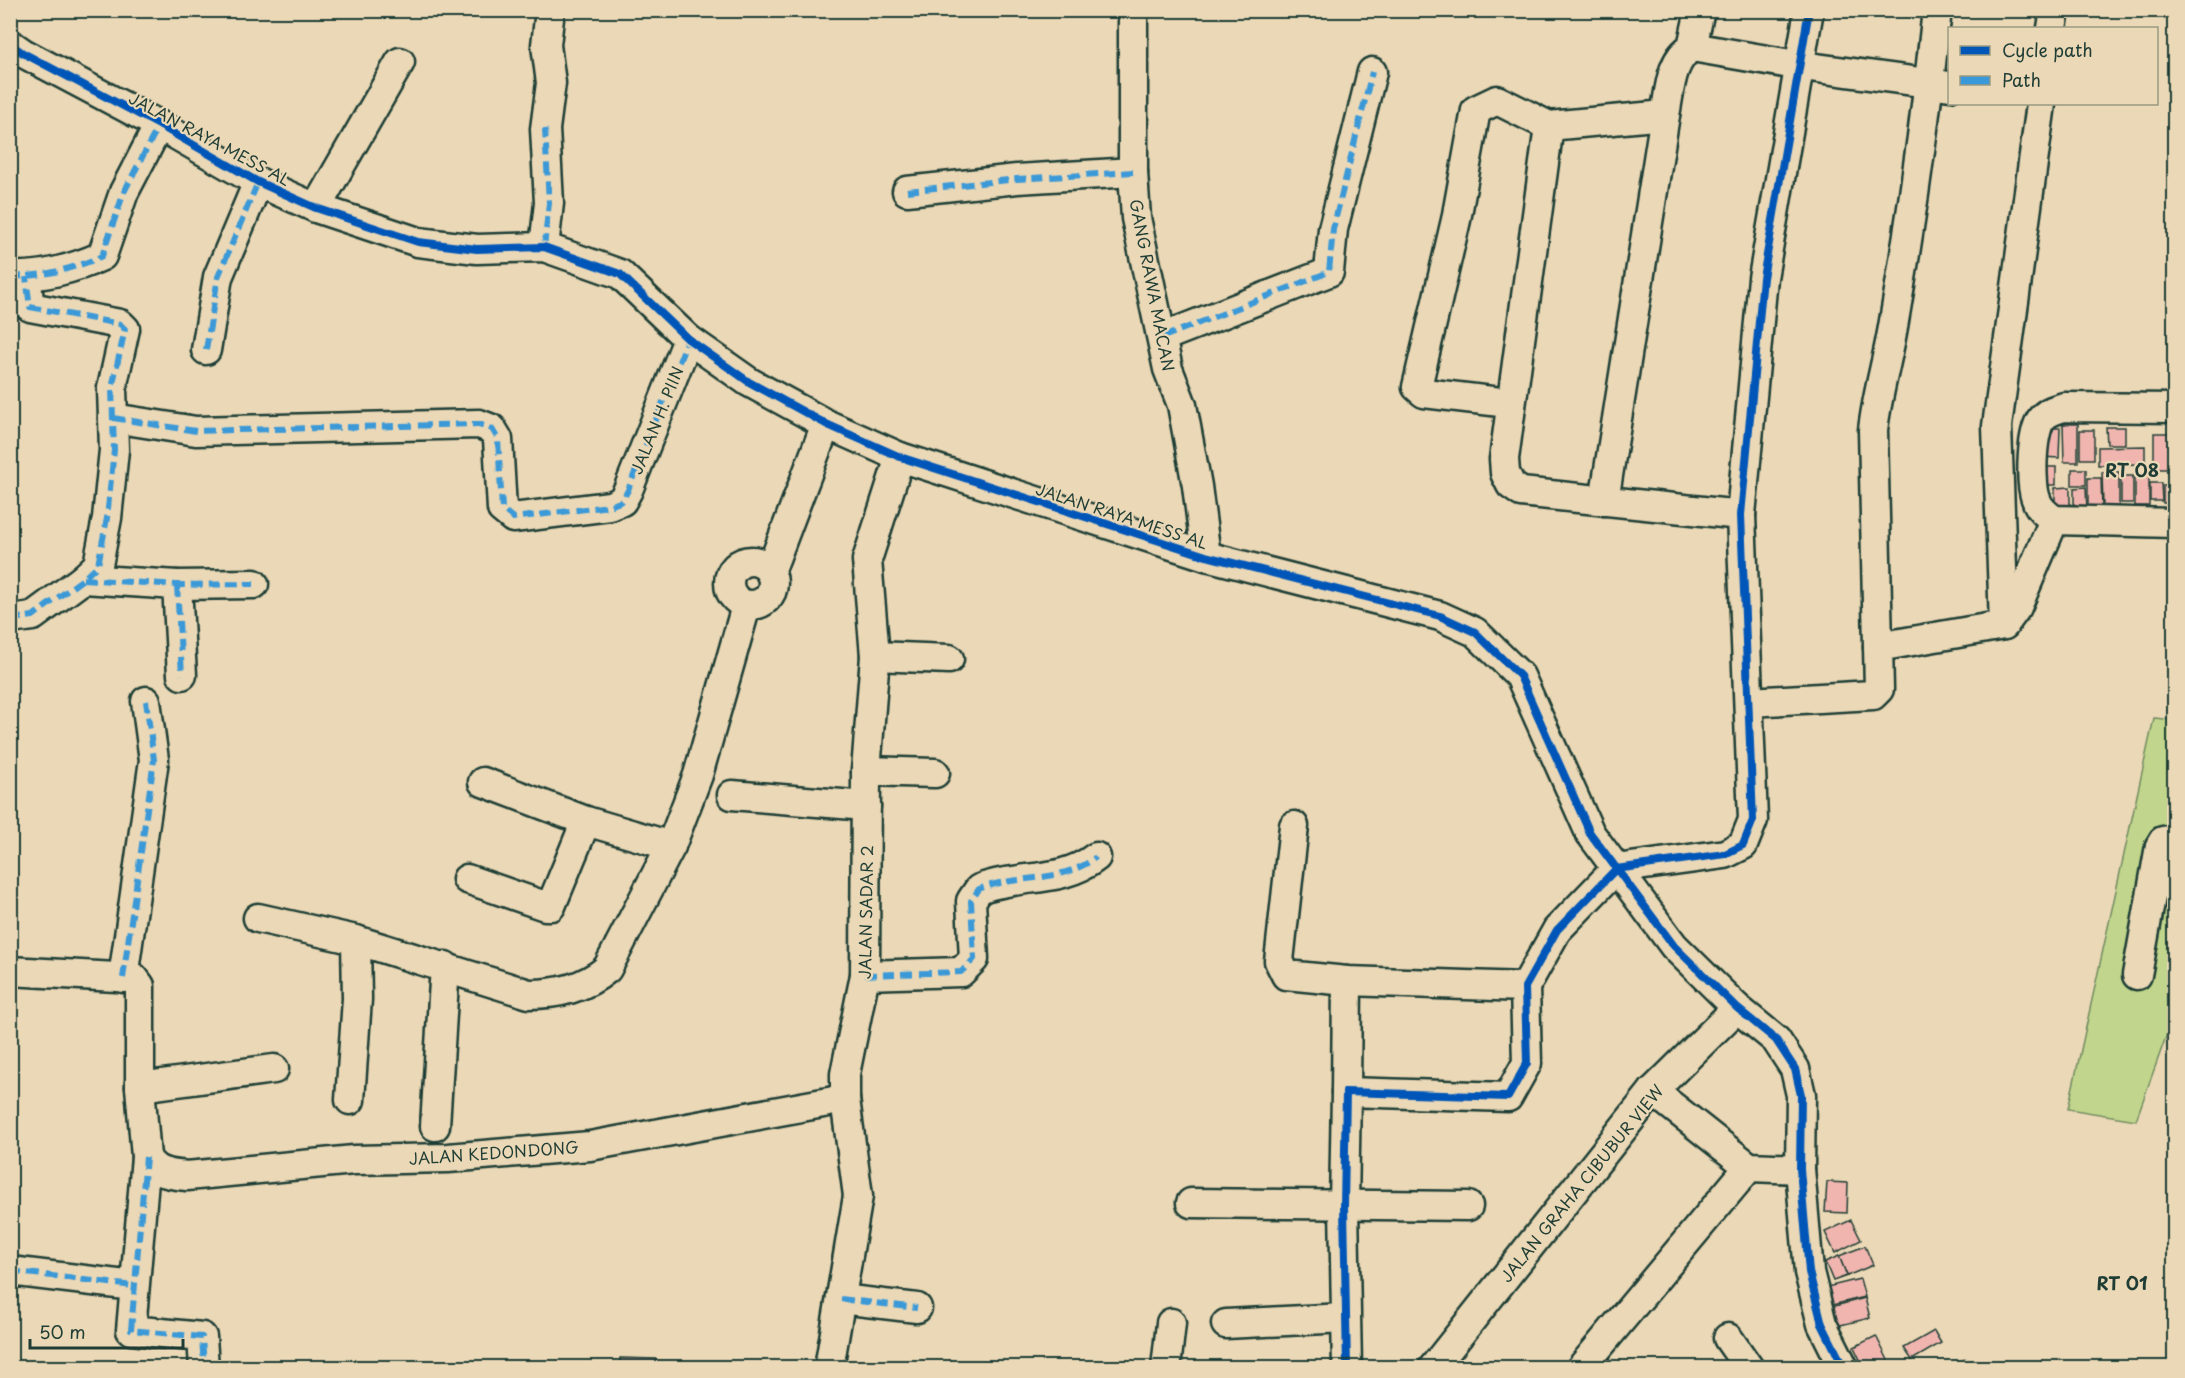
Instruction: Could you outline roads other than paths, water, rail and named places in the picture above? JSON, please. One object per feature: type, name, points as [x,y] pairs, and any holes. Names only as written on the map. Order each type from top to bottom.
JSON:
[{"type":"street","points":[[544,247],[549,203],[545,129],[551,83],[546,45],[550,10]]},
{"type":"street","name":"GANG RAWA MACAN","points":[[1133,10],[1133,172],[1136,218],[1168,369],[1182,405],[1197,486],[1206,556]]},
{"type":"street","points":[[1692,47],[1700,10]]},
{"type":"street","points":[[1346,1092],[1508,1097],[1527,1063],[1525,987],[1557,930],[1616,869],[1725,854],[1743,845],[1753,820],[1741,515],[1763,279],[1802,66],[1809,10]]},
{"type":"street","points":[[1749,702],[1874,695],[1879,689],[1873,430],[1878,389],[1892,330],[1939,85],[1937,10]]},
{"type":"street","points":[[2052,27],[2055,10]]},
{"type":"street","name":"JALAN RAYA MESS AL","points":[[10,44],[258,182],[316,208],[418,242],[477,249],[544,247],[620,274],[688,339],[748,382],[826,424],[900,457],[1206,556],[1440,616],[1475,632],[1520,676],[1590,833],[1616,869],[1674,946],[1737,1008],[1776,1040],[1795,1070],[1802,1095],[1800,1169],[1809,1272],[1822,1324],[1844,1368]]},
{"type":"street","points":[[1604,501],[1665,115],[1676,64],[1682,53],[1692,47],[1802,66],[1939,85]]},
{"type":"street","points":[[316,208],[400,62]]},
{"type":"street","points":[[1163,337],[1329,272],[1333,229],[1372,72]]},
{"type":"street","points":[[1509,403],[1424,393],[1417,387],[1456,220],[1476,110],[1497,100],[1549,126],[1665,115]]},
{"type":"street","points":[[2004,625],[1997,426],[2041,105]]},
{"type":"street","points":[[10,619],[33,616],[98,565],[107,518],[114,450],[112,388],[124,329],[120,324],[30,307],[18,277],[89,262],[102,256],[124,192],[159,125]]},
{"type":"street","points":[[1549,126],[1509,403],[1505,473],[1511,485],[1521,492],[1741,515]]},
{"type":"street","points":[[907,191],[1017,179],[1133,172]]},
{"type":"street","points":[[206,350],[218,277],[258,182]]},
{"type":"street","name":"JALAN H. PIIN","points":[[113,418],[196,431],[479,424],[492,429],[498,439],[502,509],[508,516],[513,518],[609,506],[622,501],[688,339]]},
{"type":"street","points":[[2175,408],[2064,407],[2042,417],[2035,429],[2033,488],[2041,509],[2054,520],[2175,523]]},
{"type":"street","points":[[770,572],[826,424]]},
{"type":"street","name":"JALAN SADAR 2","points":[[829,1368],[858,1196],[845,1099],[845,1074],[865,975],[866,771],[875,656],[867,560],[900,457]]},
{"type":"street","points":[[1878,647],[2004,625],[2017,607],[2054,520]]},
{"type":"street","points":[[747,561],[764,565],[770,572],[773,584],[769,596],[759,604],[746,606],[732,596],[729,579],[732,571],[747,561]]},
{"type":"street","points":[[83,579],[177,585],[254,584]]},
{"type":"street","points":[[177,585],[182,675]]},
{"type":"street","points":[[258,918],[356,939],[529,994],[555,994],[596,978],[607,969],[618,952],[671,846],[698,775],[746,606]]},
{"type":"street","points":[[875,656],[949,659]]},
{"type":"street","points":[[123,978],[154,760],[146,701]]},
{"type":"street","points":[[866,771],[935,773]]},
{"type":"street","points":[[483,782],[586,821],[671,846]]},
{"type":"street","points":[[732,795],[866,806]]},
{"type":"street","points":[[467,879],[551,906],[586,821]]},
{"type":"street","points":[[1294,826],[1279,961],[1286,975],[1347,981],[1525,987]]},
{"type":"street","points":[[2137,975],[2160,846],[2163,841],[2175,839]]},
{"type":"street","points":[[865,975],[961,972],[974,959],[971,901],[979,889],[1066,872],[1083,867],[1096,857]]},
{"type":"street","points":[[350,1100],[357,999],[356,939]]},
{"type":"street","points":[[435,1126],[445,966]]},
{"type":"street","points":[[10,971],[134,978],[140,986],[140,1087],[146,1157],[131,1330],[202,1337],[204,1368]]},
{"type":"street","points":[[1347,981],[1344,1206],[1347,1368]]},
{"type":"street","name":"JALAN GRAHA CIBUBUR VIEW","points":[[1433,1368],[1653,1091],[1737,1008]]},
{"type":"street","points":[[140,1087],[274,1069]]},
{"type":"street","points":[[1653,1091],[1749,1167],[1800,1169]]},
{"type":"street","name":"JALAN KEDONDONG","points":[[146,1157],[151,1167],[165,1173],[187,1176],[354,1160],[459,1157],[590,1146],[845,1099]]},
{"type":"street","points":[[1581,1368],[1749,1167]]},
{"type":"street","points":[[1191,1203],[1468,1206]]},
{"type":"street","points":[[10,1271],[134,1286]]},
{"type":"street","points":[[841,1299],[916,1308]]},
{"type":"street","points":[[1226,1324],[1345,1318]]},
{"type":"street","points":[[1166,1368],[1171,1323]]},
{"type":"street","points":[[1728,1338],[1749,1368]]},
{"type":"district","name":"RT 08","points":[[2132,469]]},
{"type":"district","name":"RT 01","points":[[2122,1282]]}]
